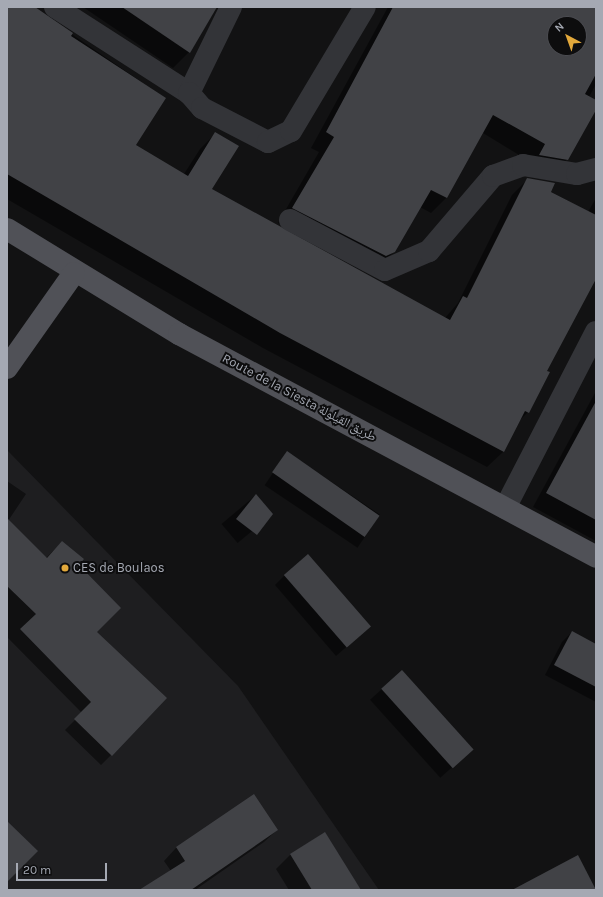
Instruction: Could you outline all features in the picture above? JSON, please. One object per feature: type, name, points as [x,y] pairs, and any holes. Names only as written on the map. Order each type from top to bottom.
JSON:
[{"type":"main road","name":"Route de la Siesta طريق القيلولة","points":[[7,230],[74,273],[179,334],[596,558]]},
{"type":"main road","points":[[7,368],[74,273]]},
{"type":"lane","points":[[55,7],[189,93],[202,108],[268,142],[291,131],[358,9]]},
{"type":"lane","points":[[189,93],[231,7]]},
{"type":"lane","points":[[290,220],[385,270],[429,251],[493,176],[523,165],[576,174],[596,169]]},
{"type":"lane","points":[[505,508],[596,332]]},
{"type":"shaded area","name":"CES de Boulaos","points":[[7,450],[238,686],[379,890],[7,890]]},
{"type":"building","points":[[7,7],[35,7],[73,33],[71,36],[166,98],[136,145],[188,176],[215,132],[239,146],[212,189],[450,320],[463,296],[467,298],[527,178],[555,183],[551,192],[596,215],[596,279],[547,371],[550,372],[529,413],[525,411],[504,452],[280,333],[7,174]]},
{"type":"building","points":[[122,7],[217,7],[190,53]]},
{"type":"building","points":[[393,7],[596,7],[596,74],[585,94],[596,100],[596,110],[568,160],[539,155],[545,144],[493,115],[447,198],[431,190],[395,252],[386,256],[292,208],[334,137],[326,132]]},
{"type":"building","points":[[596,401],[596,520],[546,493]]},
{"type":"building","points":[[287,451],[380,516],[365,537],[272,472]]},
{"type":"building","points":[[256,494],[273,514],[257,535],[236,519]]},
{"type":"building","points":[[7,518],[47,558],[62,541],[84,559],[79,565],[121,608],[97,632],[167,698],[112,756],[74,719],[91,702],[20,629],[36,614],[7,586]]},
{"type":"building","points":[[308,554],[371,626],[347,647],[284,575]]},
{"type":"building","points":[[572,631],[596,644],[596,687],[554,665]]},
{"type":"building","points":[[402,670],[474,750],[453,768],[381,689]]},
{"type":"building","points":[[254,794],[278,830],[191,890],[139,890],[185,861],[176,847]]},
{"type":"building","points":[[7,821],[38,851],[7,882]]},
{"type":"building","points":[[325,832],[361,890],[312,890],[290,854]]},
{"type":"building","points":[[578,855],[596,890],[512,890]]},
{"type":"place","name":"CES de Boulaos","points":[[65,568]]}]
